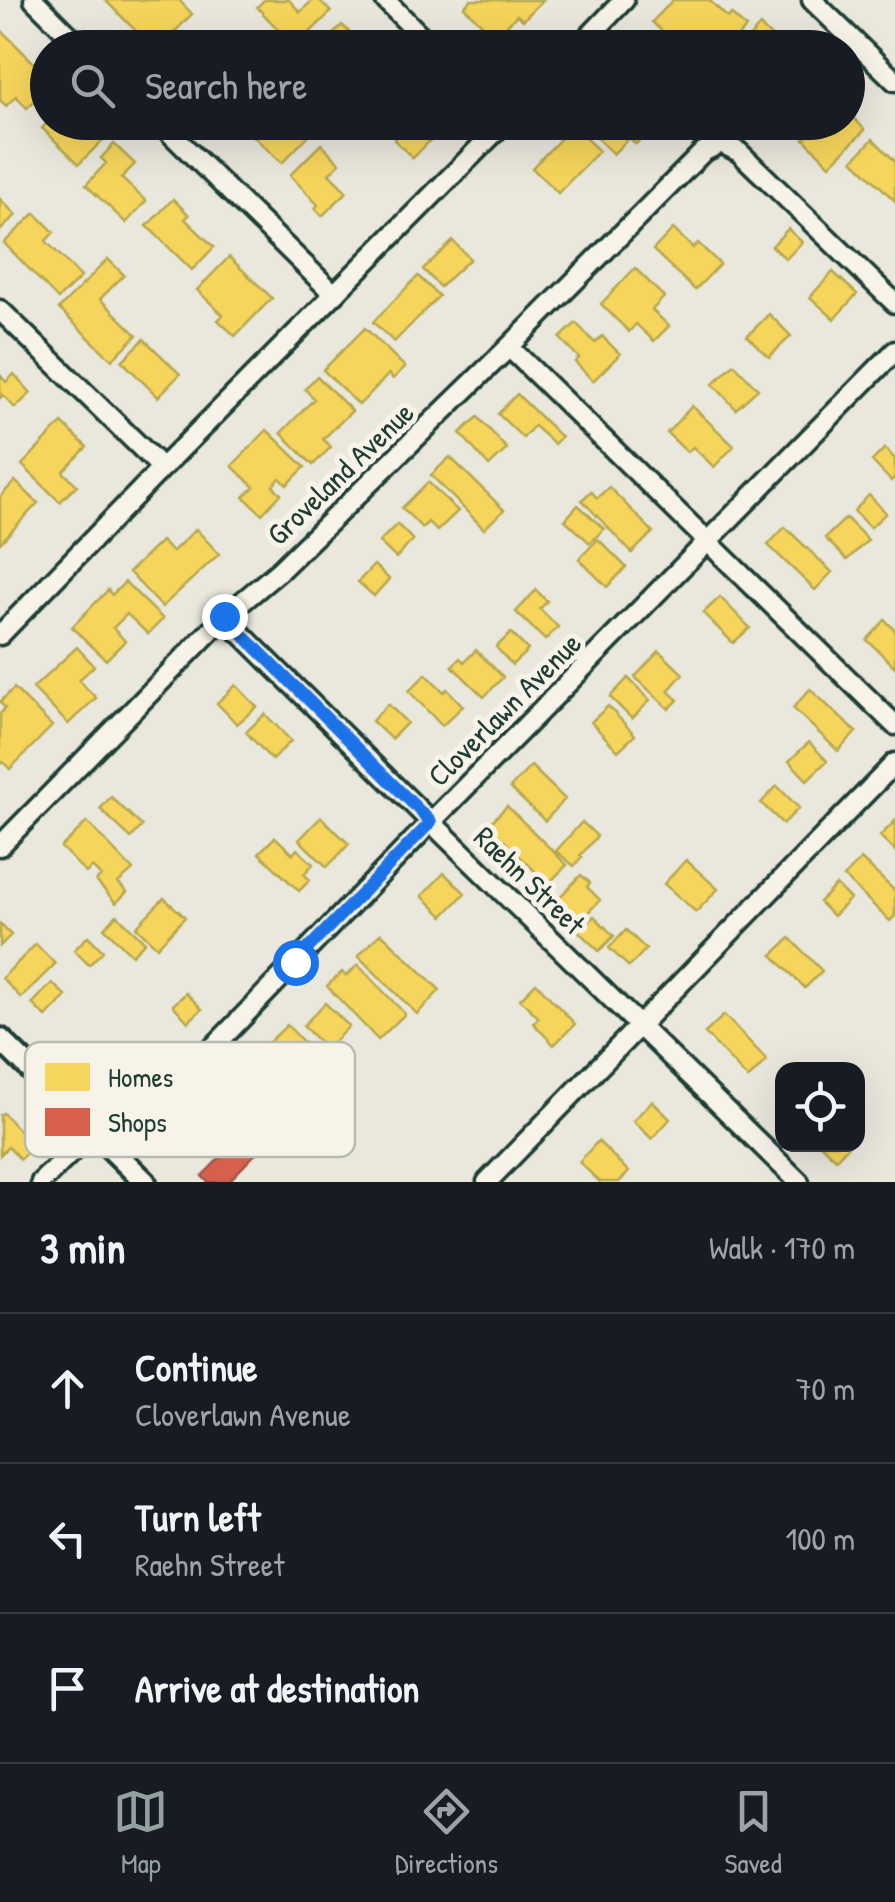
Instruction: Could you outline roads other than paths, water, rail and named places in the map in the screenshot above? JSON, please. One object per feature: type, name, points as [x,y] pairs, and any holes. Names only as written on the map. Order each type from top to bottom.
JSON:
[{"type":"street","points":[[34,0],[64,30]]},
{"type":"street","points":[[385,0],[415,30]]},
{"type":"street","points":[[595,30],[624,0]]},
{"type":"street","points":[[812,0],[843,30]]},
{"type":"street","points":[[865,52],[895,81]]},
{"type":"street","points":[[177,140],[335,296]]},
{"type":"street","points":[[0,636],[487,140]]},
{"type":"street","name":"Groveland Avenue","points":[[0,846],[224,616],[279,571],[704,152],[721,143],[738,152],[895,303]]},
{"type":"street","points":[[0,310],[162,468]]},
{"type":"street","points":[[510,347],[895,725]]},
{"type":"street","name":"Cloverlawn Avenue","points":[[218,1042],[895,351]]},
{"type":"street","name":"Raehn Street","points":[[224,616],[799,1182]]},
{"type":"street","points":[[487,1182],[895,764]]},
{"type":"street","points":[[0,1039],[25,1063]]},
{"type":"street","points":[[41,1182],[66,1157]]},
{"type":"street","points":[[119,1157],[145,1182]]}]
